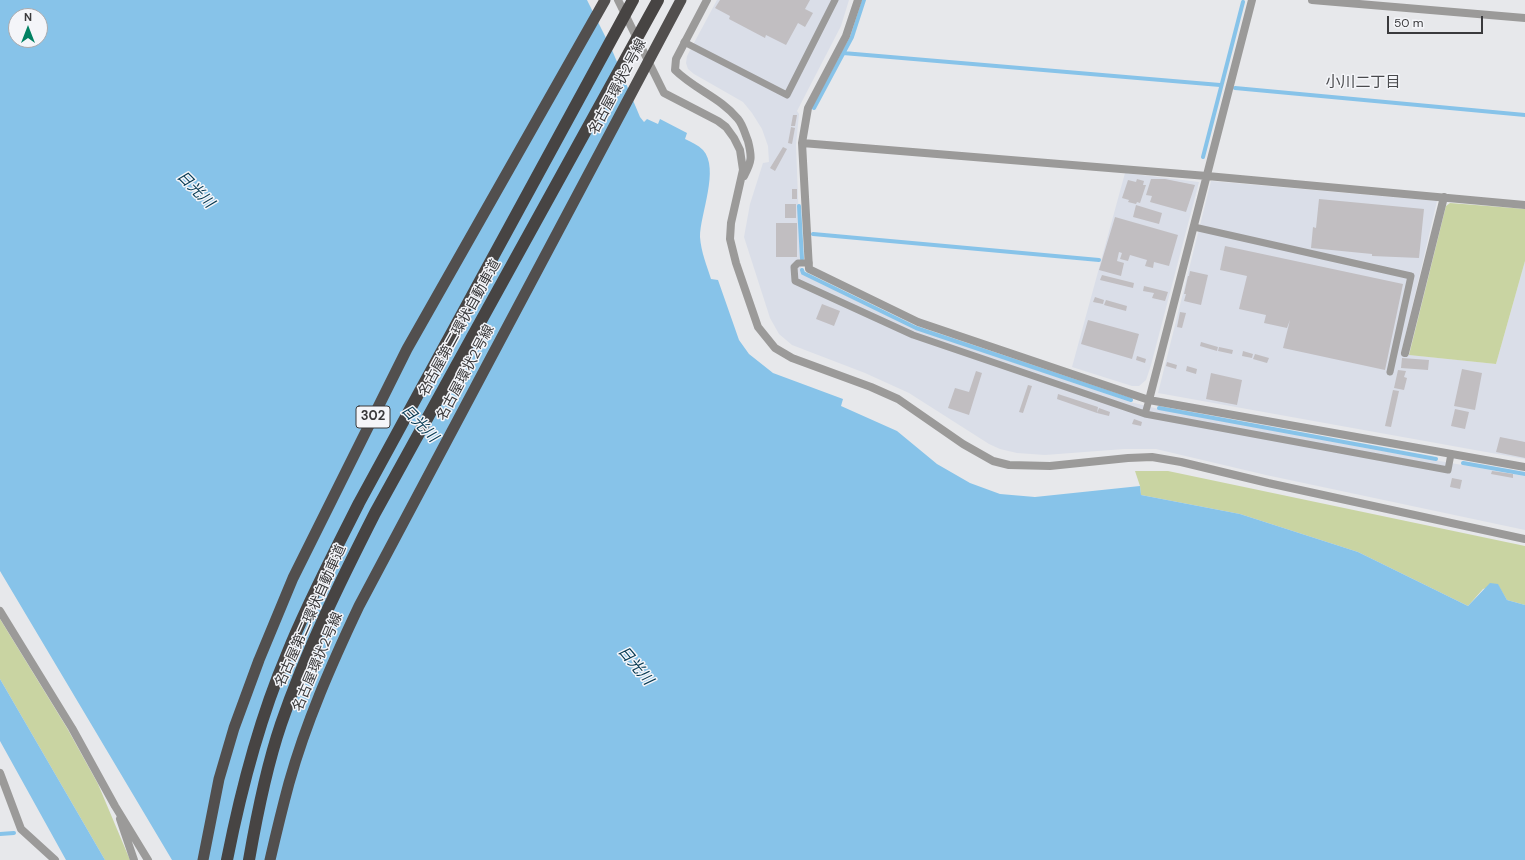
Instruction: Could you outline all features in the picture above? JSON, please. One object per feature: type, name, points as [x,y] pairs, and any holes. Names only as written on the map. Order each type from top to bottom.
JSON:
[{"type":"highway","name":"302","points":[[203,860],[219,779],[234,728],[259,660],[293,578],[407,349],[604,0]]},
{"type":"highway","name":"名古屋第二環状自動車道","points":[[227,860],[246,771],[263,716],[287,654],[318,584],[359,503],[633,0]]},
{"type":"highway","name":"名古屋第二環状自動車道","points":[[249,860],[266,776],[281,724],[306,660],[335,593],[375,513],[658,0]]},
{"type":"highway","name":"名古屋環状2号線","points":[[270,860],[289,783],[308,724],[332,664],[353,619],[681,0]]},
{"type":"street","points":[[618,0],[664,93],[726,127],[740,150],[743,170],[731,223],[730,239],[736,263],[758,327],[775,348],[792,358],[871,387],[898,399],[963,444],[993,460],[1010,465],[1050,466],[1152,457],[1181,462],[1268,484],[1525,539]]},
{"type":"street","points":[[707,0],[676,59],[675,70],[682,77],[726,108],[738,119],[745,132],[750,148],[751,162],[740,183]]},
{"type":"street","points":[[858,0],[846,36],[808,108],[802,143],[810,268],[918,322],[1149,400],[1525,467]]},
{"type":"street","points":[[1149,400],[1252,0]]},
{"type":"street","points":[[1312,0],[1525,18]]},
{"type":"street","points":[[802,143],[1207,176],[1525,205]]},
{"type":"street","points":[[1405,353],[1444,197]]},
{"type":"street","points":[[0,611],[72,728],[114,806],[148,860]]},
{"type":"street","points":[[0,773],[20,829],[55,860]]},
{"type":"street","points":[[114,806],[134,860]]},
{"type":"lane","points":[[684,42],[787,95],[836,0]]},
{"type":"lane","points":[[1194,226],[1411,276],[1390,372]]},
{"type":"lane","points":[[809,263],[798,263],[794,267],[795,281],[913,335],[1145,414],[1448,470],[1451,454]]},
{"type":"lane","points":[[1145,414],[1149,400]]},
{"type":"shaded area","points":[[717,0],[849,0],[841,26],[797,111],[799,114],[796,145],[801,274],[915,329],[1130,402],[1163,410],[1371,449],[1525,476],[1525,530],[1266,475],[1156,449],[1124,449],[1045,455],[1017,453],[1000,449],[989,444],[909,393],[865,373],[792,345],[779,334],[770,318],[744,237],[750,204],[763,163],[769,162],[768,146],[762,129],[743,102],[694,74],[688,69],[686,63],[687,56]]},
{"type":"shaded area","points":[[1125,173],[1199,182],[1151,365],[1146,380],[1139,386],[1132,386],[1072,367]]},
{"type":"shaded area","points":[[1211,181],[1437,201],[1401,354],[1496,364],[1525,261],[1525,459],[1158,393]]},
{"type":"green space","points":[[1450,203],[1525,209],[1525,261],[1496,364],[1409,355],[1446,206]]},
{"type":"green space","points":[[1135,471],[1168,471],[1525,546],[1525,605],[1507,600],[1498,585],[1483,589],[1468,606],[1358,552],[1240,514],[1141,495],[1140,486]]},
{"type":"green space","points":[[0,619],[67,728],[98,784],[130,860],[105,860],[0,679]]},
{"type":"water","name":"日光川","points":[[0,0],[587,0],[612,50],[640,117],[644,122],[647,119],[658,124],[660,119],[687,133],[685,139],[701,148],[708,158],[710,180],[700,237],[704,259],[711,279],[718,280],[739,340],[749,354],[773,373],[843,399],[841,406],[897,431],[937,464],[970,483],[1000,494],[1035,497],[1140,486],[1141,495],[1240,514],[1358,552],[1468,606],[1490,583],[1498,584],[1507,600],[1525,605],[1525,860],[172,860],[0,571]]},
{"type":"water","points":[[0,679],[105,860],[66,860],[0,741]]},
{"type":"building","points":[[720,0],[810,0],[805,9],[813,13],[805,27],[798,23],[786,45],[766,35],[765,38],[729,19],[730,16],[715,8]]},
{"type":"building","points":[[793,115],[797,115],[795,126],[791,126]]},
{"type":"building","points":[[791,127],[795,128],[792,144],[788,143]]},
{"type":"building","points":[[783,147],[787,149],[775,171],[770,168]]},
{"type":"building","points":[[1137,179],[1144,181],[1143,185],[1146,185],[1140,203],[1137,202],[1136,204],[1128,202],[1129,200],[1122,198],[1128,180],[1136,182]]},
{"type":"building","points":[[1151,179],[1165,179],[1195,185],[1186,212],[1150,202],[1152,196],[1146,195]]},
{"type":"building","points":[[792,189],[797,189],[797,199],[792,199]]},
{"type":"building","points":[[1319,199],[1424,209],[1419,258],[1372,256],[1372,254],[1311,248],[1313,227],[1316,228]]},
{"type":"building","points":[[785,204],[796,204],[796,218],[785,218]]},
{"type":"building","points":[[1136,205],[1162,213],[1159,224],[1133,217]]},
{"type":"building","points":[[1115,217],[1178,235],[1169,266],[1154,262],[1153,268],[1145,266],[1147,260],[1130,255],[1128,261],[1120,259],[1122,253],[1119,252],[1117,261],[1124,263],[1121,276],[1099,270]]},
{"type":"building","points":[[776,223],[797,223],[797,257],[776,257]]},
{"type":"building","points":[[1225,246],[1403,284],[1385,370],[1283,348],[1290,320],[1287,328],[1264,323],[1266,315],[1239,309],[1247,276],[1220,270]]},
{"type":"building","points":[[1190,271],[1208,275],[1201,305],[1184,301],[1186,294],[1184,294]]},
{"type":"building","points":[[1102,275],[1134,283],[1133,288],[1100,280]]},
{"type":"building","points":[[1144,286],[1168,292],[1165,301],[1152,298],[1154,293],[1143,291]]},
{"type":"building","points":[[1095,297],[1104,300],[1103,304],[1093,302]]},
{"type":"building","points":[[1106,300],[1127,306],[1126,311],[1104,305]]},
{"type":"building","points":[[822,304],[840,311],[834,326],[816,319]]},
{"type":"building","points":[[1180,312],[1186,313],[1182,328],[1177,327]]},
{"type":"building","points":[[1088,320],[1139,334],[1132,359],[1081,344]]},
{"type":"building","points":[[1201,342],[1218,347],[1217,351],[1200,346]]},
{"type":"building","points":[[1219,347],[1233,350],[1232,354],[1218,351]]},
{"type":"building","points":[[1243,351],[1253,354],[1252,358],[1242,356]]},
{"type":"building","points":[[1255,354],[1269,358],[1267,363],[1253,359]]},
{"type":"building","points":[[1137,356],[1146,359],[1145,363],[1136,360]]},
{"type":"building","points":[[1402,358],[1429,360],[1428,370],[1401,368]]},
{"type":"building","points":[[1167,362],[1177,365],[1176,369],[1166,366]]},
{"type":"building","points":[[1187,366],[1197,369],[1196,374],[1186,371]]},
{"type":"building","points":[[1462,369],[1482,373],[1475,410],[1454,406]]},
{"type":"building","points":[[1398,370],[1406,371],[1404,377],[1407,378],[1404,390],[1394,388]]},
{"type":"building","points":[[976,371],[982,373],[969,415],[948,408],[955,388],[969,392]]},
{"type":"building","points":[[1211,373],[1242,380],[1237,405],[1206,399]]},
{"type":"building","points":[[1028,385],[1032,386],[1023,413],[1019,412]]},
{"type":"building","points":[[1393,390],[1399,391],[1391,427],[1385,426]]},
{"type":"building","points":[[1058,394],[1098,407],[1097,413],[1057,399]]},
{"type":"building","points":[[1099,408],[1110,412],[1109,416],[1097,413]]},
{"type":"building","points":[[1455,409],[1469,412],[1465,429],[1451,426]]},
{"type":"building","points":[[1134,419],[1142,422],[1141,426],[1132,424]]},
{"type":"building","points":[[1500,437],[1525,442],[1525,458],[1496,452]]},
{"type":"building","points":[[1492,471],[1513,474],[1513,478],[1491,474]]},
{"type":"building","points":[[1452,478],[1462,480],[1460,489],[1450,487]]},
{"type":"waterway","points":[[814,108],[852,37],[864,0]]},
{"type":"waterway","points":[[1203,157],[1243,2]]},
{"type":"waterway","points":[[843,53],[1220,85]]},
{"type":"waterway","points":[[1235,88],[1525,115]]},
{"type":"waterway","points":[[799,206],[802,259]]},
{"type":"waterway","points":[[813,234],[1099,260]]},
{"type":"waterway","points":[[802,270],[803,273],[916,328],[1131,400]]},
{"type":"waterway","points":[[1159,408],[1436,459]]},
{"type":"waterway","points":[[1463,463],[1525,474]]},
{"type":"waterway","points":[[0,834],[14,833]]},
{"type":"district","name":"小川二丁目","points":[[1363,83]]}]
